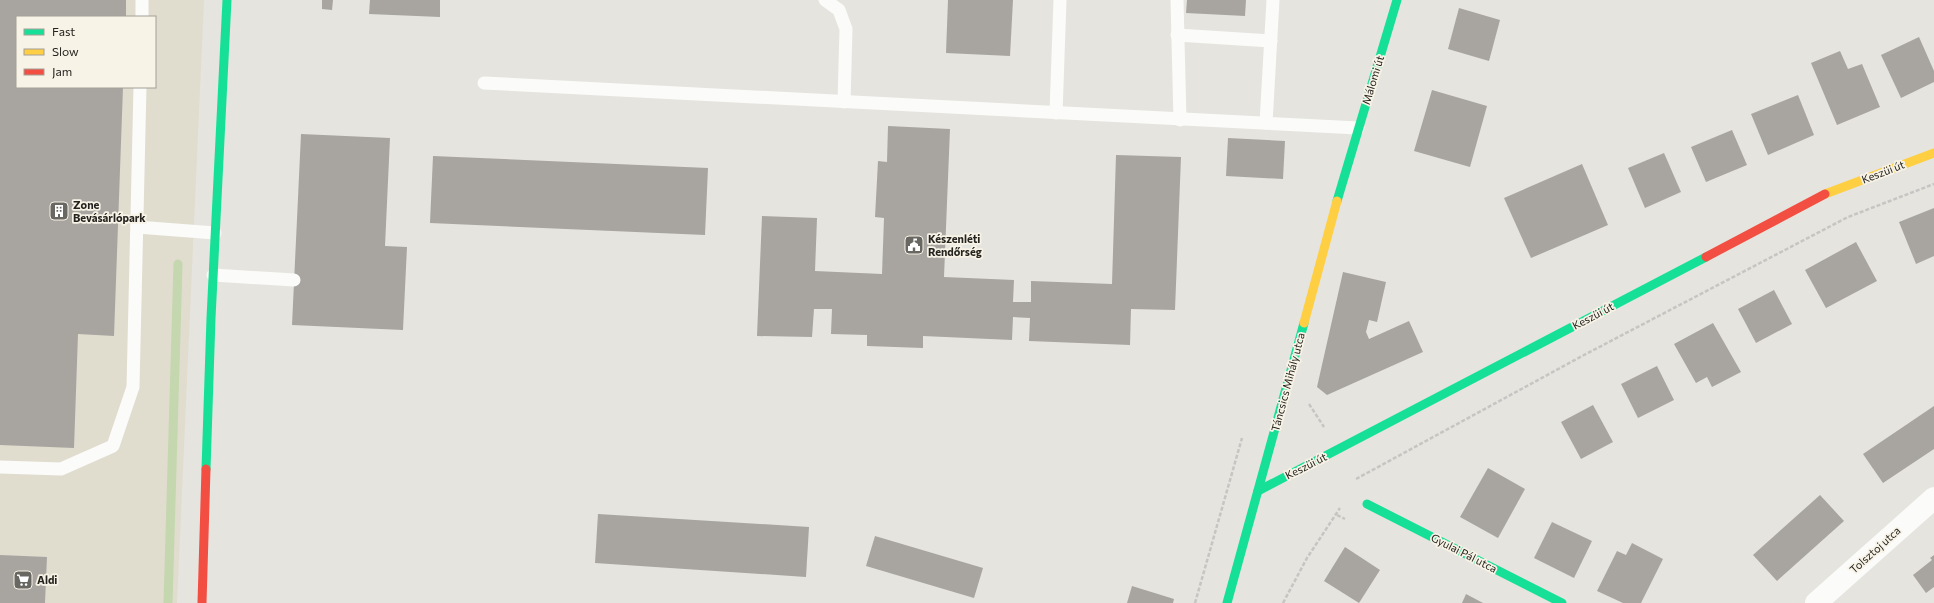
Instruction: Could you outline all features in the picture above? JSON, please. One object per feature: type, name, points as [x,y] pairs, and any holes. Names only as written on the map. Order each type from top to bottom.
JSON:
[{"type":"street","points":[[202,603],[214,275],[227,0]]},
{"type":"street","name":"Málomi út","points":[[1348,161],[1397,0]]},
{"type":"street","name":"Keszüi út","points":[[1258,491],[1830,192],[1934,153]]},
{"type":"street","name":"Táncsics Mihály utca","points":[[1227,603],[1348,161]]},
{"type":"street","name":"Tolsztoj utca","points":[[1816,603],[1934,498]]},
{"type":"street","name":"Gyulai Pál utca","points":[[1367,504],[1562,603]]},
{"type":"lane","points":[[142,0],[142,16]]},
{"type":"lane","points":[[825,0],[838,10],[846,29],[844,102]]},
{"type":"lane","points":[[1056,113],[1060,0]]},
{"type":"lane","points":[[1177,0],[1180,120]]},
{"type":"lane","points":[[1266,123],[1273,0]]},
{"type":"lane","points":[[1177,35],[1271,41]]},
{"type":"lane","points":[[484,83],[1358,128]]},
{"type":"lane","points":[[0,467],[61,469],[113,446],[133,387],[140,88]]},
{"type":"lane","points":[[137,227],[216,233]]},
{"type":"lane","points":[[214,275],[294,280]]},
{"type":"path","points":[[1353,484],[1356,478],[1584,355],[1848,217],[1934,184]]},
{"type":"path","points":[[1306,410],[1308,402],[1356,478],[1367,504]]},
{"type":"path","points":[[1283,603],[1307,558],[1343,502]]},
{"type":"shaded area","points":[[0,0],[204,0],[177,603],[0,603]]},
{"type":"building","name":"Zone Bevásárlópark","points":[[0,0],[126,0],[126,16],[16,16],[16,88],[123,88],[114,336],[78,334],[74,448],[0,445]]},
{"type":"building","points":[[322,0],[333,0],[332,10],[322,9]]},
{"type":"building","points":[[370,0],[440,0],[440,17],[369,14]]},
{"type":"building","points":[[948,0],[1013,0],[1010,56],[946,53]]},
{"type":"building","points":[[1187,0],[1246,0],[1245,16],[1186,13]]},
{"type":"building","points":[[1459,8],[1500,20],[1489,61],[1448,49]]},
{"type":"building","points":[[1919,37],[1934,71],[1934,82],[1901,98],[1881,55]]},
{"type":"building","points":[[1840,51],[1848,69],[1862,64],[1880,107],[1837,125],[1811,63]]},
{"type":"building","points":[[1432,90],[1487,106],[1470,167],[1414,151]]},
{"type":"building","points":[[1798,95],[1814,135],[1768,155],[1751,114]]},
{"type":"building","name":"Készenléti Rendőrség","points":[[888,126],[950,129],[944,277],[1014,280],[1013,302],[1031,302],[1031,281],[1112,284],[1116,155],[1181,157],[1175,310],[1131,309],[1130,345],[1029,341],[1030,318],[1013,317],[1012,340],[923,336],[923,348],[867,346],[867,335],[831,334],[832,309],[814,309],[812,337],[757,336],[762,216],[817,218],[815,271],[882,274],[884,218],[875,217],[878,161],[887,162]]},
{"type":"building","points":[[1732,130],[1747,165],[1706,182],[1691,147]]},
{"type":"building","points":[[301,134],[390,138],[385,246],[407,247],[403,330],[292,325]]},
{"type":"building","points":[[1228,138],[1285,141],[1283,179],[1226,176]]},
{"type":"building","points":[[1664,153],[1681,192],[1645,208],[1628,168]]},
{"type":"building","points":[[433,156],[708,168],[705,235],[430,223]]},
{"type":"building","points":[[1582,164],[1608,225],[1531,258],[1504,198]]},
{"type":"building","points":[[1934,208],[1934,256],[1916,264],[1899,222]]},
{"type":"building","points":[[1856,242],[1877,281],[1826,308],[1805,270]]},
{"type":"building","points":[[1343,272],[1386,282],[1377,322],[1369,320],[1366,332],[1369,339],[1409,321],[1423,352],[1327,395],[1317,387]]},
{"type":"building","points":[[1774,290],[1792,324],[1756,343],[1738,309]]},
{"type":"building","points":[[1713,323],[1741,372],[1712,387],[1707,377],[1696,383],[1674,344]]},
{"type":"building","points":[[1657,366],[1674,400],[1638,418],[1621,384]]},
{"type":"building","points":[[1593,405],[1613,442],[1581,459],[1561,422]]},
{"type":"building","points":[[1934,406],[1934,449],[1883,483],[1863,454]]},
{"type":"building","points":[[1488,468],[1525,489],[1498,538],[1460,517]]},
{"type":"building","points":[[1820,495],[1844,521],[1777,581],[1753,555]]},
{"type":"building","points":[[598,514],[809,527],[806,577],[595,563]]},
{"type":"building","points":[[1552,522],[1592,541],[1574,578],[1534,558]]},
{"type":"building","points":[[875,536],[983,568],[974,598],[866,566]]},
{"type":"building","points":[[1632,543],[1663,559],[1641,603],[1623,603],[1597,591],[1617,551],[1626,555]]},
{"type":"building","points":[[1345,547],[1380,570],[1359,603],[1324,581]]},
{"type":"building","name":"Aldi","points":[[0,555],[47,557],[45,603],[0,603]]},
{"type":"building","points":[[1934,555],[1934,587],[1926,593],[1913,575],[1932,560],[1930,558]]},
{"type":"building","points":[[1132,586],[1174,599],[1173,603],[1127,603]]},
{"type":"building","points":[[1466,594],[1483,603],[1462,603]]},
{"type":"waterway","points":[[168,603],[178,264]]},
{"type":"traffic: fast","points":[[206,469],[211,318],[227,0]]},
{"type":"traffic: fast","points":[[1337,201],[1397,0]]},
{"type":"traffic: fast","points":[[1258,491],[1706,257]]},
{"type":"traffic: fast","points":[[1227,603],[1304,323]]},
{"type":"traffic: fast","points":[[1367,504],[1562,603]]},
{"type":"traffic: slow","points":[[1825,194],[1934,153]]},
{"type":"traffic: slow","points":[[1304,323],[1337,201]]},
{"type":"traffic: jam","points":[[1706,257],[1825,194]]},
{"type":"traffic: jam","points":[[202,603],[206,469]]},
{"type":"place","name":"Zone Bevásárlópark","points":[[59,211]]},
{"type":"place","name":"Készenléti Rendőrség","points":[[914,245]]},
{"type":"place","name":"Aldi","points":[[23,580]]}]
